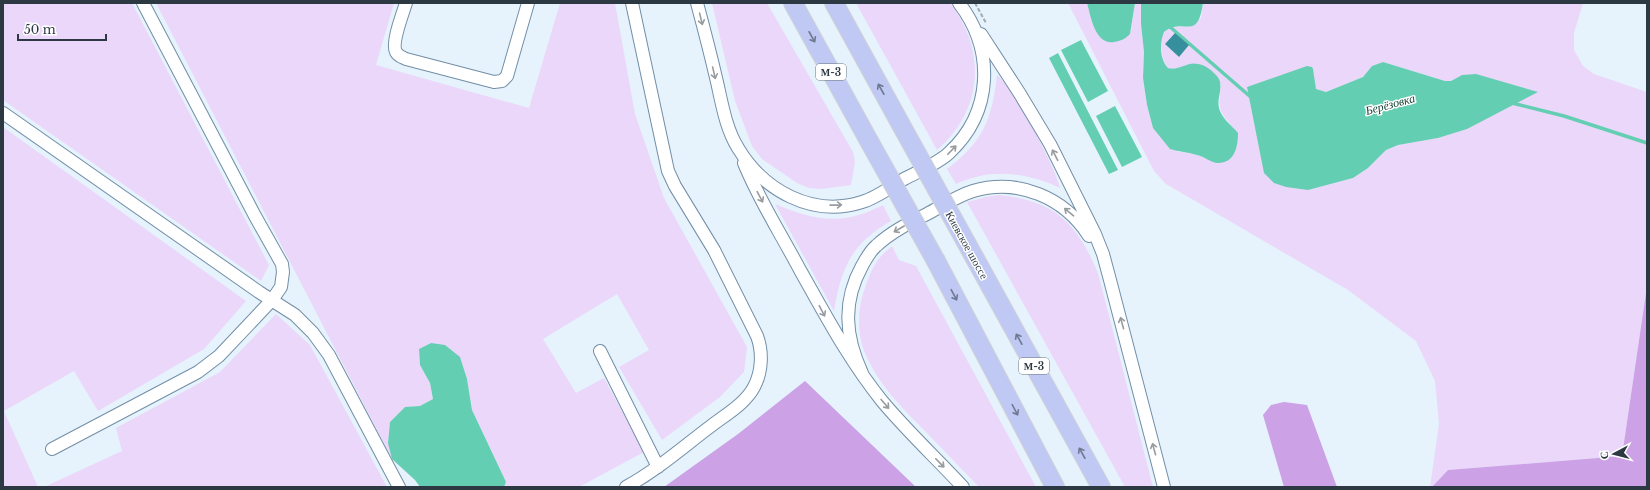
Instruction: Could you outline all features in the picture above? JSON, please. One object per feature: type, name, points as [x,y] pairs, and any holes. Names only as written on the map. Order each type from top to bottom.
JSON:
[{"type":"highway","name":"М-3","points":[[793,3],[936,261],[1055,487]]},
{"type":"highway","name":"Киевское шоссе","points":[[834,3],[1101,487]]},
{"type":"street","points":[[52,449],[198,372],[219,356],[272,300],[280,287],[283,272],[282,264],[142,3]]},
{"type":"street","points":[[406,3],[394,43],[397,54],[406,59],[494,82],[502,80],[507,76],[528,3]]},
{"type":"street","points":[[626,487],[658,467],[743,401],[754,387],[761,361],[761,350],[757,336],[714,250],[678,192],[668,171],[632,3]]},
{"type":"street","points":[[697,3],[723,108],[738,148],[754,186],[832,328],[851,359],[889,409],[963,487]]},
{"type":"street","points":[[959,3],[1008,74],[1050,144],[1095,234],[1110,280],[1164,487]]},
{"type":"street","points":[[738,148],[759,175],[778,190],[804,202],[824,205],[845,205],[862,202],[943,158],[956,145],[968,129],[978,109],[983,91],[985,73],[984,58],[979,39],[970,17]]},
{"type":"street","points":[[3,113],[295,315],[313,333],[329,355],[399,487]]},
{"type":"street","points":[[862,373],[850,342],[848,308],[857,274],[874,247],[890,235],[960,196],[978,190],[1000,187],[1031,190],[1051,198],[1069,211],[1084,228],[1092,240],[1110,280]]},
{"type":"street","points":[[600,351],[658,467]]},
{"type":"shaded area","points":[[3,3],[132,3],[269,265],[261,281],[3,100]]},
{"type":"shaded area","points":[[156,3],[394,3],[376,65],[529,108],[560,3],[615,3],[635,114],[664,198],[747,347],[744,372],[720,397],[662,440],[619,367],[649,350],[617,294],[543,339],[576,393],[604,378],[644,452],[579,487],[504,487],[506,482],[472,410],[467,379],[431,343],[419,349],[420,365],[430,383],[433,399],[420,406],[405,407],[390,422],[388,443],[415,480],[392,459]]},
{"type":"shaded area","points":[[712,3],[767,3],[853,152],[855,162],[851,185],[822,189],[809,188],[797,183],[762,159],[752,146],[735,101]]},
{"type":"shaded area","points":[[856,3],[950,3],[962,21],[970,40],[974,60],[975,80],[971,99],[964,117],[952,134],[937,150]]},
{"type":"shaded area","points":[[1068,3],[1087,3],[1093,24],[1130,34],[1135,3],[1141,3],[1141,24],[1144,52],[1143,78],[1147,105],[1153,128],[1178,152],[1194,154],[1217,163],[1231,125],[1223,115],[1220,106],[1221,84],[1209,71],[1200,65],[1190,64],[1172,69],[1168,68],[1162,56],[1161,47],[1161,40],[1165,31],[1174,27],[1192,26],[1201,18],[1203,3],[1583,3],[1574,33],[1574,50],[1583,66],[1594,74],[1647,92],[1647,286],[1622,456],[1448,470],[1432,487],[1430,487],[1439,424],[1435,381],[1416,341],[1348,290],[1166,184],[1154,171]],"holes":[[[1175,33],[1189,45],[1179,57],[1165,44]],[[1383,62],[1445,81],[1451,81],[1463,75],[1467,129],[1438,138],[1398,145],[1386,150],[1368,168],[1353,178],[1308,190],[1315,85],[1316,89],[1326,92],[1363,77],[1372,66]]]},
{"type":"shaded area","points":[[997,75],[1013,95],[1033,128],[1057,177],[1060,188],[1035,178],[1008,174],[982,176],[956,184],[947,169],[969,149],[984,128],[992,104]]},
{"type":"shaded area","points":[[3,127],[246,301],[204,349],[98,411],[74,371],[4,411],[38,487],[3,487]]},
{"type":"shaded area","points":[[998,195],[1035,202],[1062,217],[1082,240],[1090,255],[1098,273],[1153,487],[1125,487],[967,202]]},
{"type":"shaded area","points":[[775,204],[803,214],[829,219],[855,216],[869,212],[883,205],[891,221],[867,238],[850,258],[840,282],[834,311]]},
{"type":"shaded area","points":[[892,246],[899,260],[916,266],[1036,487],[979,487],[899,404],[875,372],[868,360],[861,341],[859,318],[861,302],[872,270],[878,260]]},
{"type":"shaded area","points":[[1647,286],[1647,487],[1432,487],[1448,470],[1622,456]]},
{"type":"shaded area","points":[[276,314],[310,345],[387,487],[44,487],[122,451],[116,428],[220,372]]},
{"type":"shaded area","points":[[805,381],[916,487],[664,487],[738,434]]},
{"type":"shaded area","points":[[1284,402],[1307,405],[1337,487],[1284,487],[1263,415],[1271,405]]},
{"type":"water","points":[[1087,3],[1135,3],[1130,34],[1123,40],[1116,42],[1108,42],[1102,39],[1098,35],[1092,22]]},
{"type":"water","points":[[1141,3],[1203,3],[1200,15],[1194,26],[1178,26],[1164,32],[1161,41],[1161,51],[1163,60],[1168,68],[1172,69],[1194,63],[1207,67],[1218,78],[1220,87],[1218,101],[1221,114],[1238,133],[1236,148],[1232,157],[1228,160],[1215,163],[1200,156],[1170,149],[1153,128],[1147,105],[1143,78],[1144,52],[1141,24]]},
{"type":"water","points":[[1081,40],[1108,91],[1088,102],[1061,50]]},
{"type":"water","points":[[1058,53],[1118,170],[1109,174],[1049,58]]},
{"type":"water","points":[[1383,62],[1445,81],[1451,81],[1462,75],[1476,74],[1538,92],[1467,129],[1438,138],[1398,145],[1386,150],[1368,168],[1353,178],[1308,190],[1286,187],[1274,183],[1264,173],[1247,87],[1307,66],[1312,67],[1313,69],[1316,89],[1326,92],[1363,77],[1372,66]]},
{"type":"water","points":[[1115,106],[1142,157],[1122,167],[1096,116]]},
{"type":"water","points":[[431,343],[445,345],[460,357],[467,379],[472,410],[506,482],[504,487],[420,487],[415,480],[392,459],[388,443],[390,422],[405,407],[420,406],[433,399],[430,383],[420,365],[419,349]]},
{"type":"building","points":[[1175,33],[1189,45],[1179,57],[1165,44]]},
{"type":"waterway","name":"Берёзовка","points":[[1169,26],[1253,99]]},
{"type":"waterway","name":"Берёзовка","points":[[1512,103],[1564,116],[1647,143]]}]
